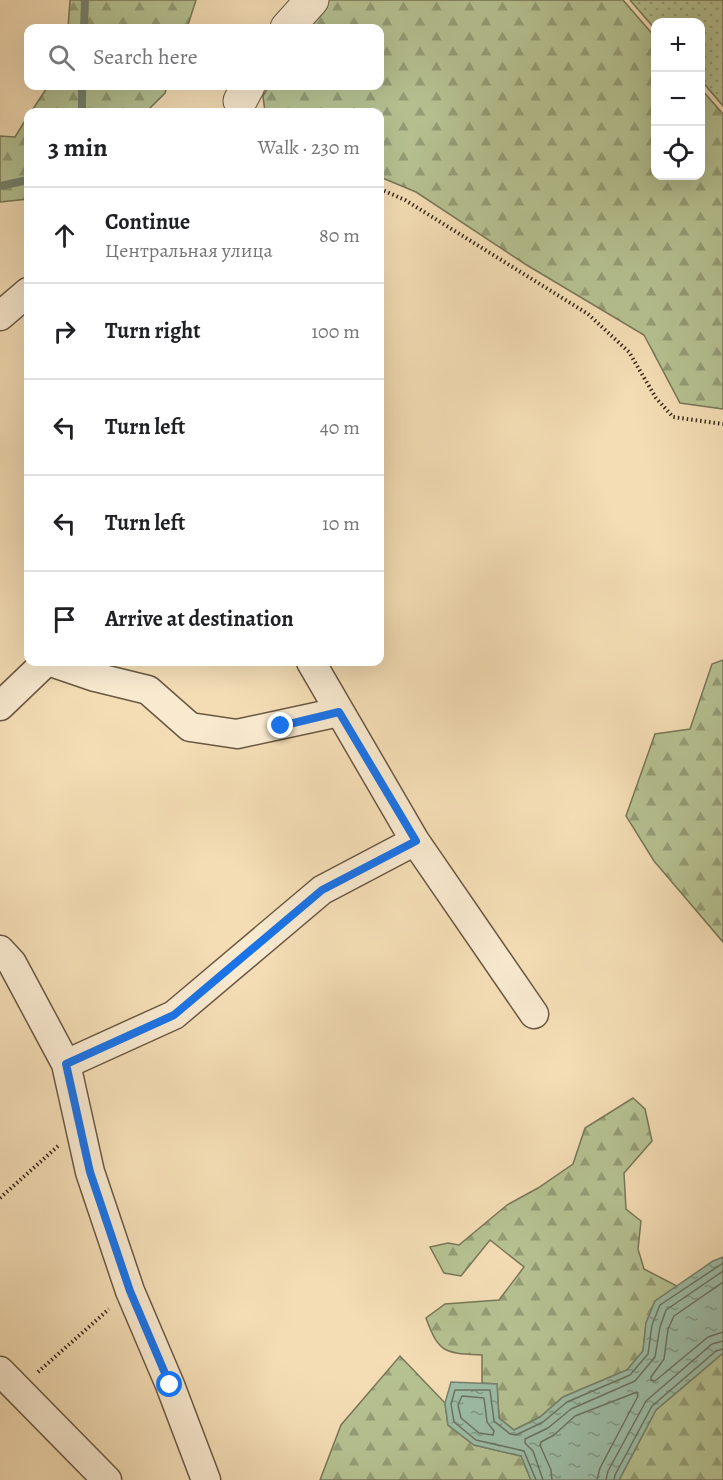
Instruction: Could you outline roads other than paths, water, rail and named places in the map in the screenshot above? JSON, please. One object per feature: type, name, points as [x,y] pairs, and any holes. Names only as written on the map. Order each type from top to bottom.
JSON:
[{"type":"street","points":[[291,24],[312,0]]},
{"type":"street","points":[[0,316],[24,295]]},
{"type":"street","points":[[0,706],[42,666]]},
{"type":"street","points":[[63,666],[95,677],[148,690],[190,727],[237,734],[339,712]]},
{"type":"street","points":[[313,666],[416,841],[534,1014]]},
{"type":"street","points":[[66,1064],[174,1015],[322,890],[416,841]]},
{"type":"street","points":[[0,950],[12,963],[66,1064],[90,1172],[130,1291],[170,1385],[206,1480]]},
{"type":"street","points":[[9,1380],[106,1480]]},
{"type":"water","points":[[723,1257],[723,1353],[656,1410],[619,1480],[531,1480],[521,1456],[474,1445],[448,1425],[445,1403],[451,1382],[497,1384],[499,1418],[514,1430],[540,1417],[563,1397],[627,1370],[643,1351],[646,1323],[655,1301],[713,1261]]},
{"type":"waterway","points":[[84,24],[85,0]]},
{"type":"waterway","points":[[82,90],[82,108]]},
{"type":"waterway","points":[[0,186],[24,181]]}]
